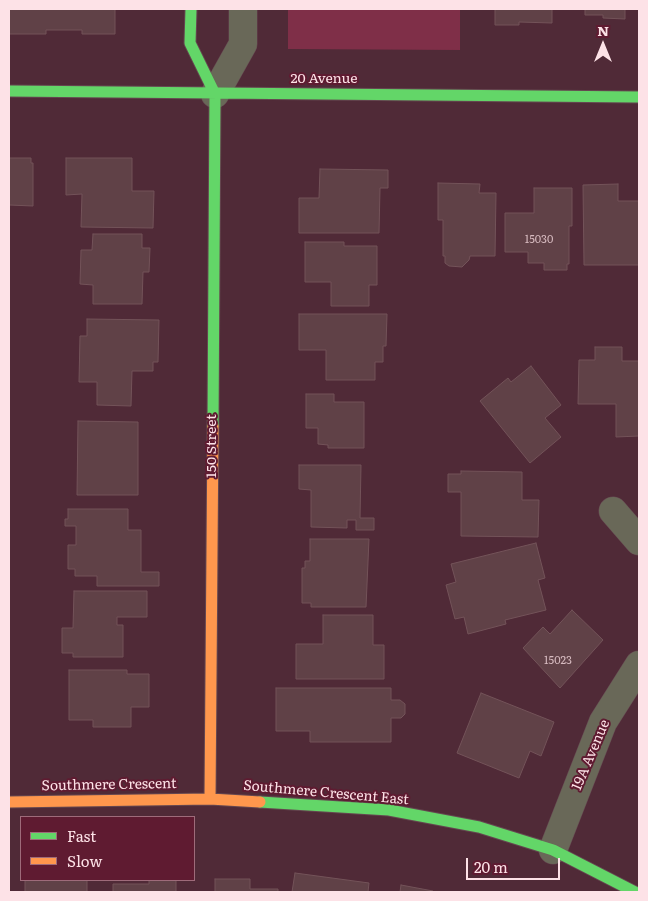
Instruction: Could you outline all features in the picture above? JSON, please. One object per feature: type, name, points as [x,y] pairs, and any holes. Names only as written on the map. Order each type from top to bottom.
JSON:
[{"type":"street","name":"150 Street","points":[[191,9],[190,43],[215,94],[210,799]]},
{"type":"street","name":"150 Street","points":[[215,94],[243,44],[244,9]]},
{"type":"street","name":"20 Avenue","points":[[9,90],[215,94],[639,97]]},
{"type":"street","points":[[613,511],[639,541]]},
{"type":"street","name":"19A Avenue","points":[[553,850],[604,722],[639,665]]},
{"type":"street","name":"Southmere Crescent","points":[[9,802],[210,799]]},
{"type":"street","name":"Southmere Crescent East","points":[[210,799],[390,810],[479,826],[553,850],[635,892]]},
{"type":"shaded area","points":[[288,9],[460,9],[460,50],[288,49]]},
{"type":"building","points":[[9,9],[115,9],[115,34],[82,34],[82,30],[46,30],[46,34],[9,34]]},
{"type":"building","points":[[495,9],[552,9],[552,23],[519,22],[519,25],[495,25]]},
{"type":"building","points":[[585,9],[625,9],[625,19],[603,18],[603,15],[585,15]]},
{"type":"building","points":[[9,158],[31,158],[31,163],[33,163],[33,206],[9,205]]},
{"type":"building","points":[[66,158],[132,158],[132,191],[154,191],[153,228],[81,227],[82,194],[66,195]]},
{"type":"building","points":[[320,169],[388,170],[388,188],[380,188],[379,233],[299,233],[299,198],[319,198]]},
{"type":"building","points":[[438,183],[480,184],[479,193],[496,193],[495,256],[470,256],[469,260],[462,267],[449,266],[445,263],[445,256],[443,256],[443,220],[438,220]]},
{"type":"building","points":[[618,184],[618,201],[639,201],[639,265],[584,265],[583,185]]},
{"type":"building","points":[[534,188],[572,188],[572,226],[569,226],[569,264],[567,264],[567,270],[544,270],[544,263],[528,263],[528,252],[505,252],[505,213],[534,213]]},
{"type":"building","points":[[93,234],[142,234],[142,248],[150,248],[149,272],[143,272],[142,304],[93,304],[93,285],[80,284],[81,250],[92,250]]},
{"type":"building","points":[[305,242],[344,242],[344,246],[377,246],[377,285],[369,285],[369,306],[331,306],[331,282],[305,282]]},
{"type":"building","points":[[299,314],[387,314],[386,346],[383,346],[383,362],[375,362],[375,380],[326,380],[326,350],[299,350]]},
{"type":"building","points":[[87,319],[159,320],[158,362],[153,362],[153,371],[132,371],[131,406],[97,405],[97,382],[79,382],[80,336],[87,336]]},
{"type":"building","points":[[595,347],[622,347],[622,361],[639,361],[639,436],[616,437],[616,404],[578,404],[579,360],[595,360]]},
{"type":"building","points":[[531,366],[561,405],[545,418],[561,437],[530,463],[480,401],[508,378],[511,382]]},
{"type":"building","points":[[306,394],[334,394],[334,402],[364,402],[364,448],[328,448],[328,445],[318,444],[318,428],[306,428]]},
{"type":"building","points":[[78,421],[138,422],[138,495],[77,495]]},
{"type":"building","points":[[299,465],[361,465],[360,518],[374,518],[374,530],[356,530],[356,520],[347,520],[347,528],[311,527],[311,490],[299,489]]},
{"type":"building","points":[[461,471],[522,472],[522,500],[539,500],[538,537],[461,536],[461,492],[448,492],[448,474],[461,474]]},
{"type":"building","points":[[68,509],[128,509],[128,530],[141,530],[141,572],[159,572],[159,586],[97,586],[97,576],[75,576],[75,569],[68,569],[68,545],[76,545],[76,526],[65,526],[65,519],[68,519]]},
{"type":"building","points":[[310,539],[369,539],[366,607],[311,607],[311,603],[302,603],[302,568],[305,568],[305,561],[310,561]]},
{"type":"building","points":[[536,543],[545,578],[538,580],[546,610],[505,620],[506,624],[468,634],[464,617],[455,619],[446,585],[456,582],[451,564]]},
{"type":"building","points":[[74,591],[147,591],[147,617],[117,617],[117,625],[123,625],[123,657],[73,657],[73,653],[62,653],[62,628],[73,628]]},
{"type":"building","points":[[572,610],[603,640],[560,688],[523,648],[543,627],[550,634]]},
{"type":"building","points":[[323,615],[373,615],[373,645],[384,645],[384,679],[296,679],[296,644],[323,644]]},
{"type":"building","points":[[69,670],[127,670],[127,674],[149,674],[149,707],[131,707],[131,727],[93,727],[93,720],[69,720]]},
{"type":"building","points":[[276,688],[391,688],[391,700],[400,700],[405,704],[405,714],[401,718],[391,718],[391,742],[310,742],[310,731],[276,731]]},
{"type":"building","points":[[481,693],[554,722],[541,756],[530,751],[519,778],[457,753]]},
{"type":"building","points":[[295,873],[369,883],[368,892],[292,892]]},
{"type":"building","points":[[215,879],[250,879],[250,889],[278,889],[278,892],[215,892]]},
{"type":"building","points":[[25,881],[87,881],[87,892],[25,892]]},
{"type":"building","points":[[149,881],[176,881],[176,892],[113,892],[113,884],[149,884]]},
{"type":"building","points":[[401,885],[433,891],[433,892],[400,892]]},
{"type":"traffic: fast","points":[[191,9],[190,43],[215,94],[213,426]]},
{"type":"traffic: fast","points":[[9,91],[639,97]]},
{"type":"traffic: fast","points":[[260,802],[389,810],[479,827],[553,850],[635,892]]},
{"type":"traffic: slow","points":[[210,799],[213,426]]},
{"type":"traffic: slow","points":[[9,802],[210,799],[260,802]]}]
